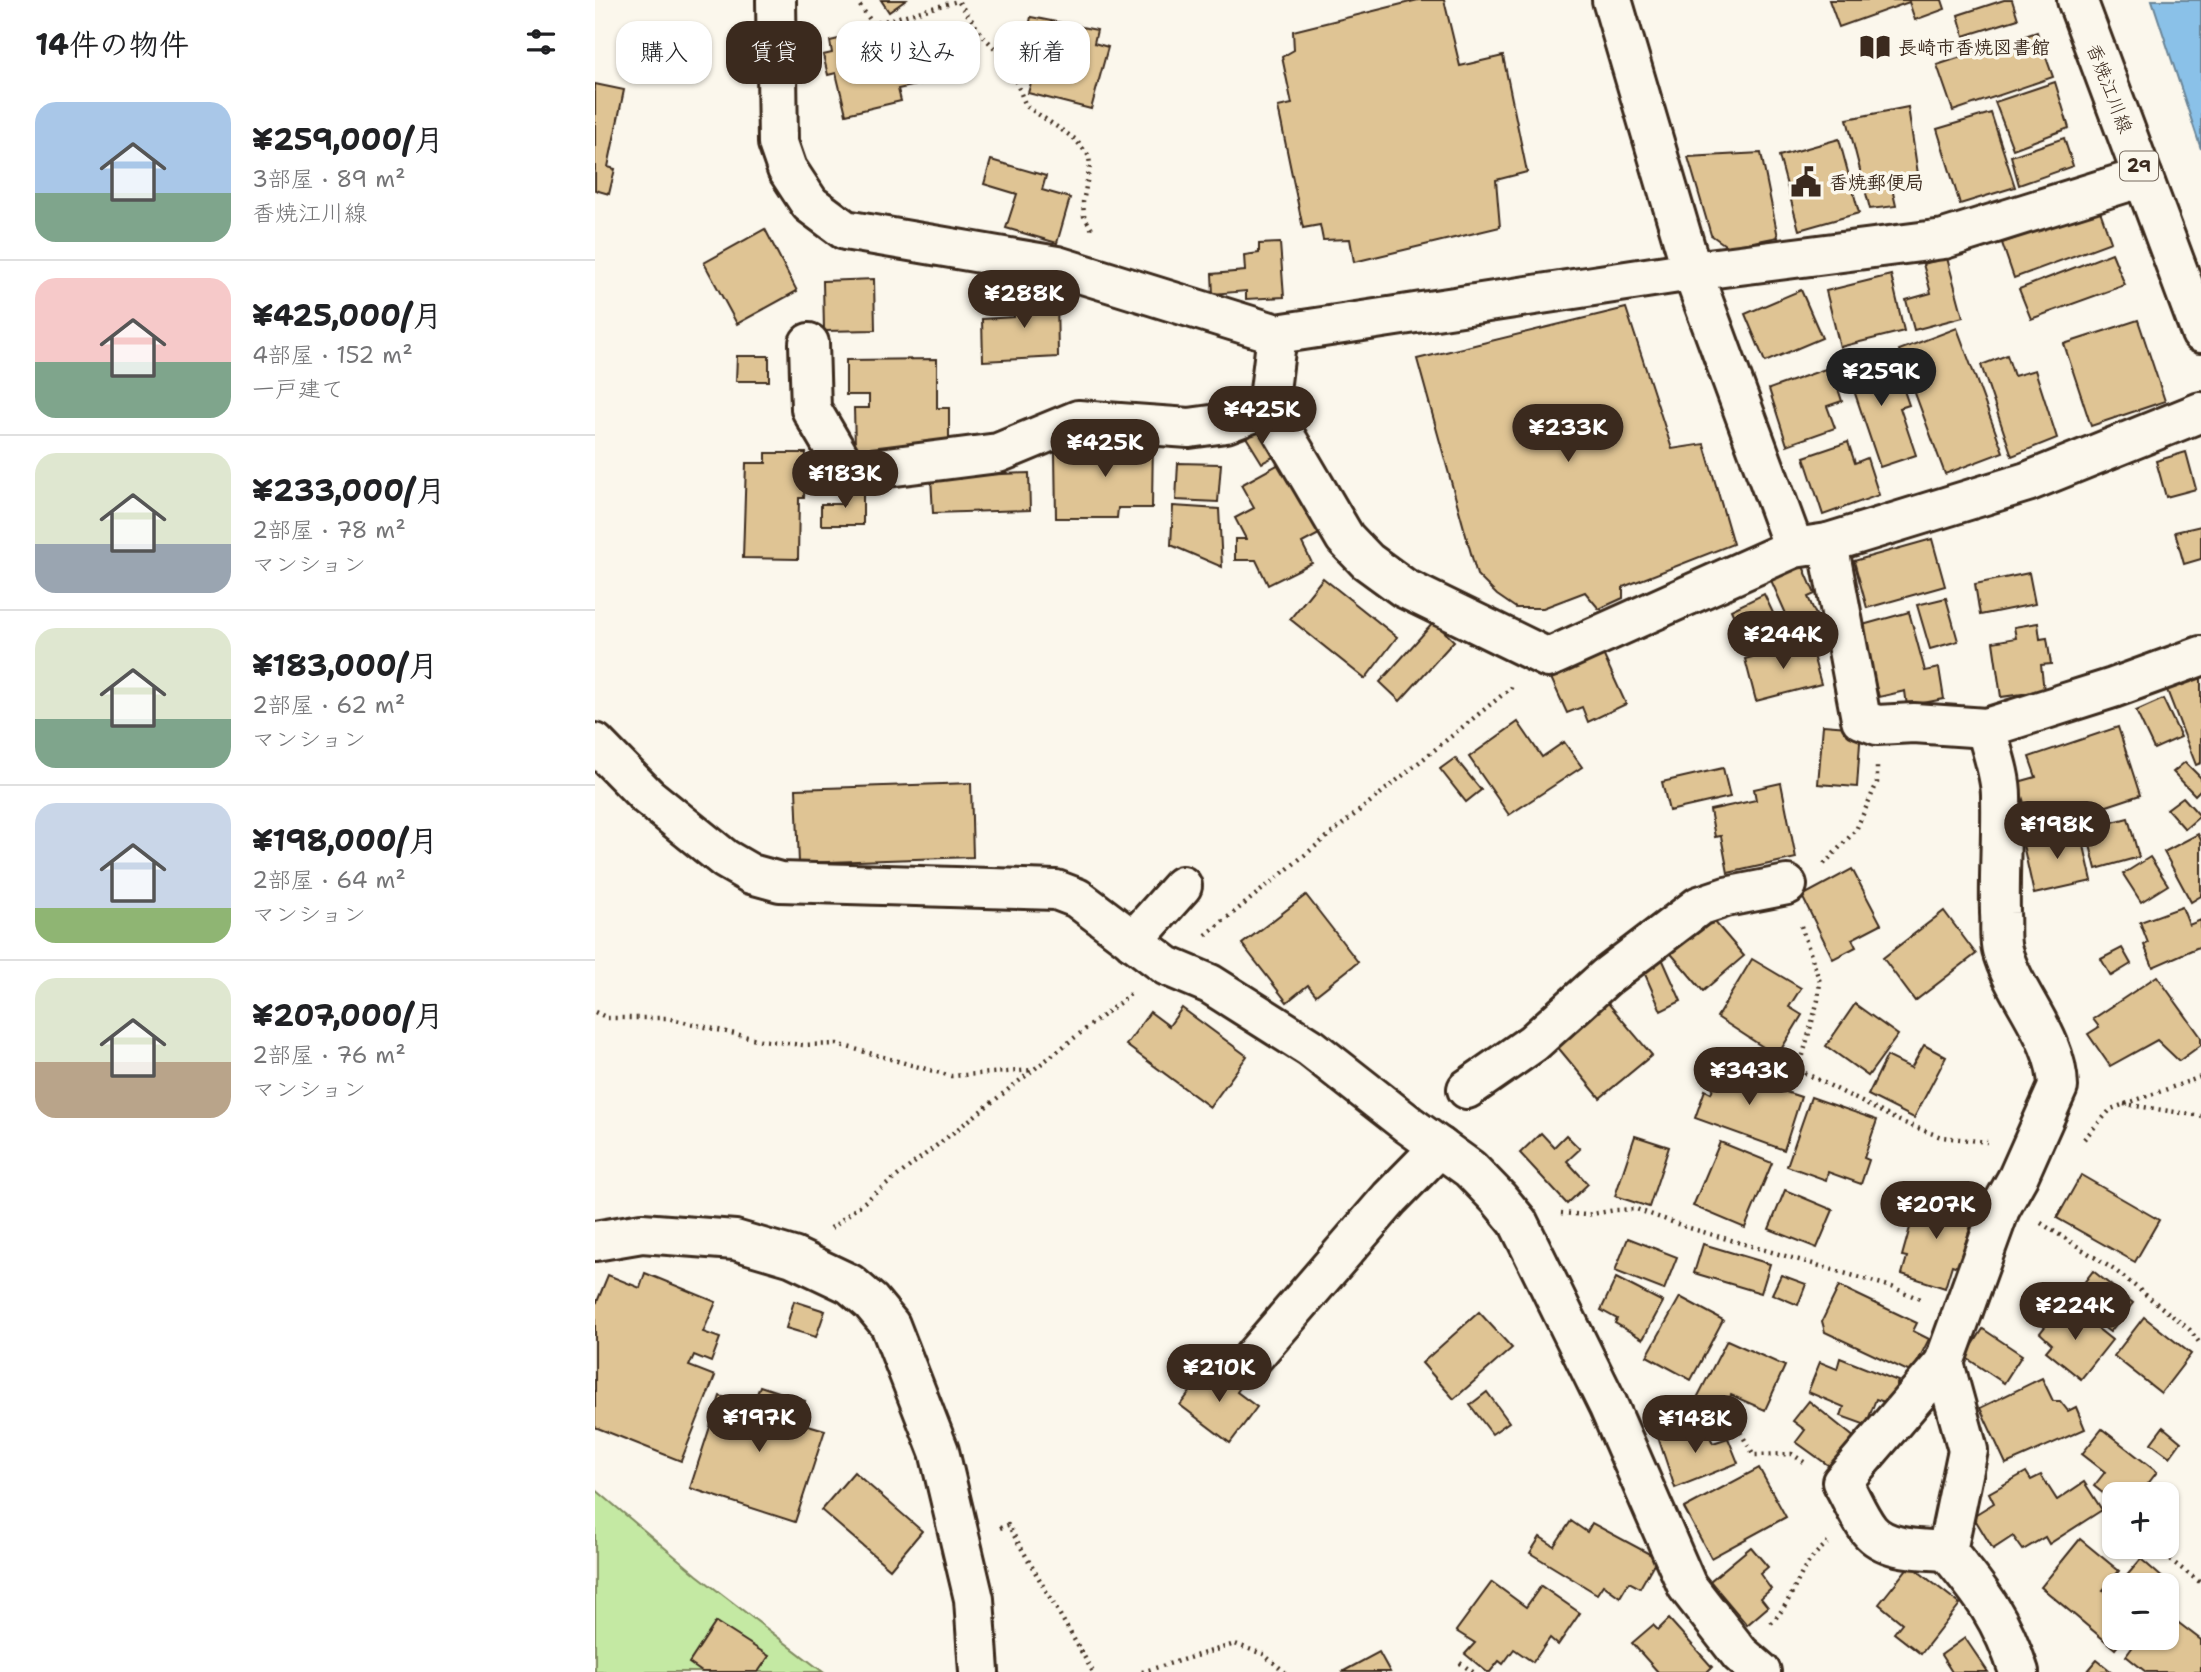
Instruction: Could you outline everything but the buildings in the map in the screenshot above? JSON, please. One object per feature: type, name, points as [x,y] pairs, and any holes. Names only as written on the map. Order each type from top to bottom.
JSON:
[{"type":"street","points":[[776,0],[778,143],[787,169],[810,204],[845,230],[1057,266],[1277,334],[1692,271],[1944,239],[2143,177]]},
{"type":"street","points":[[1612,0],[1692,271],[1811,546],[1861,719],[1877,724],[1914,723],[1986,728],[2113,688],[2201,656]]},
{"type":"street","name":"香焼江川線","points":[[2077,0],[2201,333]]},
{"type":"street","points":[[1277,334],[1268,407],[1345,538],[1367,561],[1404,588],[1548,658],[1811,546],[2027,482],[2201,412]]},
{"type":"street","points":[[809,343],[811,409],[848,472],[998,453],[1078,420],[1189,428],[1226,423],[1268,407]]},
{"type":"street","points":[[1986,728],[2001,792],[2001,947],[2011,974],[2043,1035],[2058,1073],[2058,1087],[2000,1209],[1944,1363],[1842,1482],[1870,1532],[1888,1543],[1906,1548],[1947,1551],[1988,1603],[2007,1634],[2019,1672]]},
{"type":"street","points":[[595,743],[647,796],[725,859],[751,874],[780,882],[1056,890],[1077,898],[1167,966],[1210,984],[1311,1048],[1470,1169],[1518,1222],[1608,1405],[1687,1586],[1751,1663]]},
{"type":"street","points":[[1467,1089],[1533,1043],[1606,977],[1699,906],[1726,897],[1787,885]]},
{"type":"street","points":[[1133,941],[1182,886]]},
{"type":"street","points":[[1254,1356],[1390,1198],[1440,1147]]},
{"type":"street","points":[[595,1241],[642,1233],[735,1240],[793,1257],[849,1284],[871,1302],[890,1325],[939,1451],[974,1599],[979,1672]]},
{"type":"street","points":[[1944,1363],[1968,1450],[1947,1551]]},
{"type":"path","points":[[856,0],[873,24],[958,1],[983,36],[1008,62],[1026,106],[1067,133],[1089,156],[1083,202],[1084,216],[1103,248],[1057,266]]},
{"type":"path","points":[[1877,724],[1877,783],[1856,830],[1822,866],[1787,885],[1820,982],[1818,1000],[1800,1066],[1805,1073],[1897,1120],[1941,1137],[1991,1142],[2026,1158]]},
{"type":"path","points":[[595,1012],[608,1018],[667,1018],[761,1040],[803,1045],[837,1044],[877,1053],[951,1076],[1034,1070]]},
{"type":"path","points":[[2075,1149],[2111,1109],[2201,1077]]},
{"type":"path","points":[[2123,1104],[2201,1116]]},
{"type":"path","points":[[1555,1210],[1562,1214],[1586,1215],[1636,1209],[1699,1231],[1892,1287],[1961,1316]]},
{"type":"path","points":[[2000,1209],[2020,1210],[2116,1271],[2190,1330],[2201,1345]]},
{"type":"path","points":[[1692,1406],[1737,1427],[1754,1455],[1792,1454],[1823,1475],[1842,1482]]},
{"type":"path","points":[[1751,1663],[1783,1612],[1802,1570],[1817,1551],[1837,1536],[1866,1524]]},
{"type":"path","points":[[960,1541],[1008,1525],[1093,1672]]},
{"type":"path","points":[[2169,1559],[2201,1583]]},
{"type":"path","points":[[1142,1672],[1235,1644],[1263,1654],[1285,1672]]},
{"type":"path","points":[[1460,1663],[1473,1672]]},
{"type":"green space","points":[[595,1489],[697,1575],[823,1672],[595,1672]]},
{"type":"water","points":[[2152,0],[2201,0],[2201,149]]},
{"type":"place","name":"長崎市香焼図書館","points":[[1875,47]]},
{"type":"place","name":"香焼郵便局","points":[[1806,182]]}]
